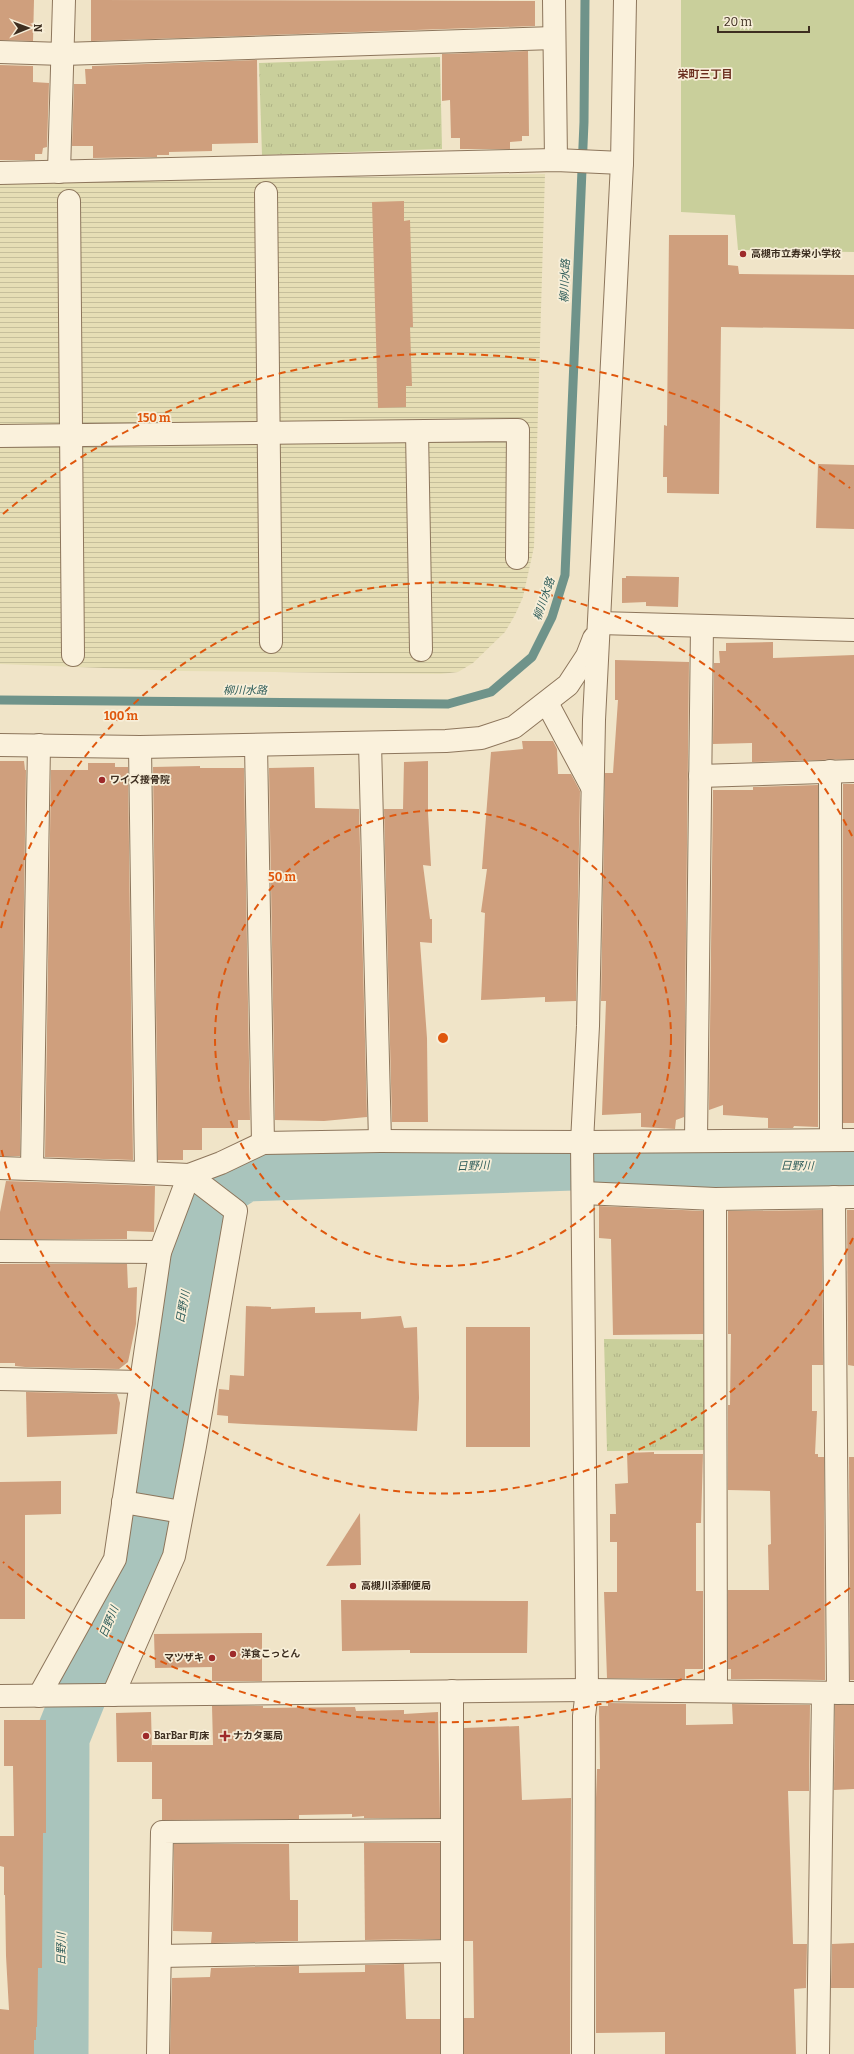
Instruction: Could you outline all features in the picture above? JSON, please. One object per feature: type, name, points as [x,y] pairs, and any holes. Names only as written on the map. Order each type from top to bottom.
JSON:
[{"type":"street","points":[[59,172],[64,0]]},
{"type":"street","points":[[554,0],[556,160]]},
{"type":"street","points":[[583,2054],[584,1716],[587,1690],[582,1145],[588,1026],[594,720],[622,163],[625,0]]},
{"type":"street","points":[[0,52],[63,54],[554,38]]},
{"type":"street","points":[[0,173],[556,160],[622,163]]},
{"type":"street","points":[[266,193],[271,642]]},
{"type":"street","points":[[69,201],[73,655]]},
{"type":"street","points":[[0,436],[518,430],[517,558]]},
{"type":"street","points":[[417,432],[422,650]]},
{"type":"street","points":[[599,623],[854,630]]},
{"type":"street","points":[[0,745],[140,747],[446,741],[481,738],[514,727],[547,704],[568,685],[587,656],[599,623]]},
{"type":"street","points":[[696,1140],[702,626]]},
{"type":"street","points":[[547,704],[592,788]]},
{"type":"street","points":[[370,743],[380,1141]]},
{"type":"street","points":[[32,1169],[39,745]]},
{"type":"street","points":[[256,745],[263,1143]]},
{"type":"street","points":[[140,747],[146,1173]]},
{"type":"street","points":[[830,771],[831,1140]]},
{"type":"street","points":[[700,776],[854,771]]},
{"type":"street","points":[[0,1168],[189,1175],[221,1163],[263,1143],[380,1141],[582,1145],[696,1140],[854,1140]]},
{"type":"street","points":[[112,1695],[174,1556],[236,1211],[189,1175]]},
{"type":"street","points":[[39,1696],[115,1559],[160,1252],[189,1175]]},
{"type":"street","points":[[583,1189],[715,1199],[844,1197],[838,1693],[818,2054]]},
{"type":"street","points":[[715,1199],[716,1691]]},
{"type":"street","points":[[0,1251],[160,1252]]},
{"type":"street","points":[[0,1379],[141,1382]]},
{"type":"street","points":[[123,1502],[182,1512]]},
{"type":"street","points":[[0,1696],[587,1690],[838,1693]]},
{"type":"street","points":[[452,1691],[452,2054]]},
{"type":"street","points":[[158,2054],[162,1832],[452,1830]]},
{"type":"street","points":[[160,1956],[452,1951]]},
{"type":"shaded area","points":[[545,174],[534,547],[523,597],[515,615],[505,632],[473,663],[458,672],[441,674],[181,671],[0,664],[0,183]]},
{"type":"green space","points":[[681,0],[854,0],[854,252],[738,250],[735,215],[681,212]]},
{"type":"green space","points":[[440,57],[442,149],[262,155],[259,63]]},
{"type":"green space","points":[[604,1339],[710,1340],[708,1450],[607,1451]]},
{"type":"building","points":[[0,0],[34,0],[33,41],[0,40]]},
{"type":"building","points":[[91,0],[535,1],[535,26],[91,41]]},
{"type":"building","points":[[528,51],[529,136],[522,136],[522,141],[510,142],[510,149],[460,149],[460,138],[451,138],[450,100],[442,101],[442,54]]},
{"type":"building","points":[[257,60],[258,143],[212,144],[212,151],[169,152],[169,155],[157,155],[157,157],[93,158],[93,146],[72,146],[74,84],[86,84],[85,69],[92,69],[92,66]]},
{"type":"building","points":[[0,65],[33,66],[33,82],[49,83],[47,147],[43,148],[42,154],[35,154],[35,160],[0,160]]},
{"type":"building","points":[[404,201],[404,221],[410,220],[413,327],[410,327],[412,386],[406,386],[406,407],[378,408],[372,202]]},
{"type":"building","points":[[669,235],[728,235],[728,265],[738,266],[739,274],[854,275],[854,329],[721,327],[719,494],[667,493],[667,477],[663,477],[664,425],[667,426]]},
{"type":"building","points":[[818,464],[854,465],[854,529],[816,528]]},
{"type":"building","points":[[626,576],[679,577],[678,607],[646,606],[646,602],[622,603],[622,578],[626,578]]},
{"type":"building","points":[[773,642],[773,658],[854,655],[854,759],[752,762],[752,743],[713,744],[714,663],[720,663],[719,651],[726,651],[726,643]]},
{"type":"building","points":[[615,660],[689,662],[684,1117],[676,1120],[675,1129],[641,1127],[641,1113],[602,1115],[606,1001],[601,1001],[605,773],[613,773],[618,700],[615,700]]},
{"type":"building","points":[[522,741],[553,741],[557,749],[558,774],[571,774],[580,791],[576,1001],[545,1002],[545,997],[481,1000],[485,913],[481,912],[487,869],[482,869],[491,752],[523,749]]},
{"type":"building","points":[[0,761],[24,761],[26,770],[20,1156],[0,1156]]},
{"type":"building","points":[[428,761],[428,813],[431,866],[423,865],[430,919],[432,919],[432,943],[420,942],[427,1038],[428,1122],[392,1122],[384,809],[403,809],[404,762]]},
{"type":"building","points":[[88,763],[115,763],[115,767],[128,767],[133,1160],[45,1157],[51,770],[88,770]]},
{"type":"building","points":[[200,766],[200,768],[244,768],[250,1120],[238,1120],[238,1128],[202,1128],[202,1150],[183,1150],[183,1160],[158,1160],[153,767]]},
{"type":"building","points":[[314,767],[315,808],[359,809],[367,1117],[324,1121],[275,1120],[269,768]]},
{"type":"building","points":[[843,784],[854,784],[854,1123],[843,1123]]},
{"type":"building","points":[[818,785],[818,1127],[794,1126],[793,1128],[768,1128],[768,1118],[723,1115],[723,1105],[709,1110],[713,790],[753,790],[753,787]]},
{"type":"building","points":[[6,1181],[155,1186],[154,1232],[127,1231],[127,1239],[0,1239],[0,1212]]},
{"type":"building","points":[[599,1206],[703,1211],[703,1334],[613,1335],[611,1239],[599,1238]]},
{"type":"building","points":[[822,1210],[823,1365],[812,1365],[812,1411],[817,1411],[815,1454],[818,1454],[818,1457],[824,1457],[825,1680],[731,1679],[731,1669],[728,1669],[728,1590],[769,1590],[768,1545],[771,1544],[770,1491],[728,1490],[728,1405],[730,1405],[731,1334],[728,1334],[728,1211]]},
{"type":"building","points":[[847,1210],[854,1210],[854,1366],[848,1365]]},
{"type":"building","points":[[0,1264],[127,1264],[128,1288],[137,1287],[136,1324],[128,1362],[119,1369],[25,1367],[15,1366],[15,1363],[0,1363]]},
{"type":"building","points":[[246,1306],[271,1307],[271,1309],[315,1307],[315,1313],[361,1312],[361,1319],[401,1316],[404,1328],[417,1327],[419,1398],[417,1431],[228,1423],[228,1416],[217,1415],[219,1389],[229,1390],[230,1375],[244,1376]]},
{"type":"building","points":[[466,1327],[530,1327],[530,1447],[466,1447]]},
{"type":"building","points":[[26,1392],[117,1394],[120,1403],[117,1434],[27,1437]]},
{"type":"building","points":[[654,1452],[654,1454],[703,1454],[701,1523],[696,1523],[696,1591],[703,1591],[703,1669],[685,1669],[685,1679],[607,1678],[604,1592],[617,1592],[617,1542],[610,1542],[610,1514],[616,1514],[615,1484],[628,1483],[627,1453]]},
{"type":"building","points":[[849,1457],[854,1457],[854,1680],[850,1680]]},
{"type":"building","points":[[61,1481],[61,1514],[25,1515],[25,1619],[0,1619],[0,1482]]},
{"type":"building","points":[[360,1513],[361,1565],[326,1566]]},
{"type":"building","points":[[341,1600],[528,1601],[527,1653],[410,1653],[410,1650],[342,1651]]},
{"type":"building","points":[[262,1633],[262,1681],[212,1681],[212,1667],[155,1668],[154,1634]]},
{"type":"building","points":[[608,1703],[686,1704],[686,1725],[733,1724],[732,1704],[810,1705],[809,1791],[788,1791],[793,1944],[807,1944],[806,1988],[794,1989],[796,2054],[665,2054],[665,2032],[596,2033],[596,1798],[597,1769],[600,1769],[599,1706],[608,1706]]},
{"type":"building","points":[[835,1705],[854,1705],[854,1789],[834,1790]]},
{"type":"building","points":[[212,1706],[263,1706],[263,1708],[355,1707],[356,1711],[404,1710],[404,1714],[438,1712],[440,1818],[364,1818],[364,1816],[352,1817],[352,1814],[299,1815],[299,1819],[162,1820],[162,1799],[152,1799],[152,1762],[117,1762],[116,1713],[151,1712],[152,1752],[152,1745],[213,1745]]},
{"type":"building","points":[[4,1720],[46,1720],[46,1833],[43,1833],[42,1968],[38,1968],[37,2027],[36,2040],[34,2040],[34,2054],[0,2054],[0,2009],[9,2010],[4,1867],[0,1866],[0,1836],[14,1836],[13,1766],[4,1766]]},
{"type":"building","points":[[519,1726],[522,1800],[571,1798],[570,2054],[464,2054],[464,2018],[474,2018],[473,1941],[464,1941],[464,1728]]},
{"type":"building","points":[[364,1843],[440,1843],[440,1939],[365,1940]]},
{"type":"building","points":[[174,1844],[289,1844],[290,1900],[298,1900],[298,1941],[211,1943],[212,1932],[173,1931]]},
{"type":"building","points":[[854,1943],[854,1988],[831,1988],[832,1944]]},
{"type":"building","points":[[404,1964],[406,2019],[440,2019],[440,2054],[170,2054],[172,1978],[210,1977],[211,1968],[299,1966],[299,1973],[365,1972],[365,1965]]},
{"type":"waterway","name":"柳川水路","points":[[0,700],[448,704],[491,692],[532,657],[552,617],[565,575],[584,122],[585,0]]},
{"type":"waterway","name":"日野川","points":[[61,2054],[62,1738],[135,1557],[152,1480],[196,1230],[211,1196],[245,1174],[603,1162],[854,1167]]},
{"type":"place","name":"高槻市立寿栄小学校","points":[[743,254]]},
{"type":"place","name":"ワイズ接骨院","points":[[102,780]]},
{"type":"place","name":"高槻川添郵便局","points":[[353,1586]]},
{"type":"place","name":"洋食こっとん","points":[[233,1654]]},
{"type":"place","name":"マツザキ","points":[[212,1658]]},
{"type":"place","name":"BarBar 町床","points":[[146,1736]]},
{"type":"place","name":"ナカタ薬局","points":[[225,1736]]},
{"type":"district","name":"栄町三丁目","points":[[705,74]]}]
